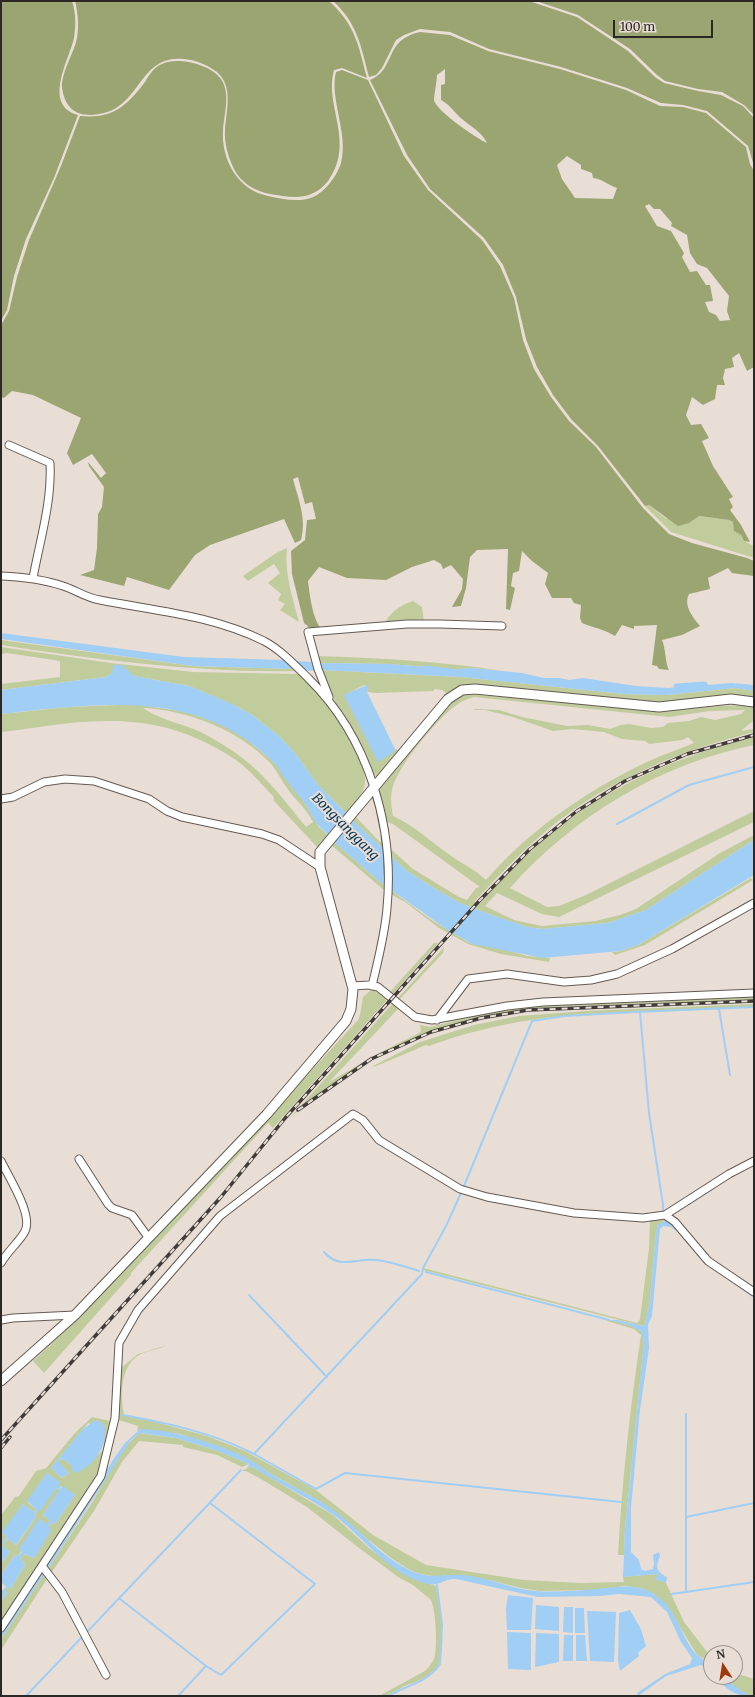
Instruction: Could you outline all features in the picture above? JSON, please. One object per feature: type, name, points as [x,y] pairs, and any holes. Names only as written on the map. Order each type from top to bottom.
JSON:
[{"type":"main road","points":[[1,1382],[75,1315],[267,1114],[346,1021],[352,1004],[352,986],[320,867],[319,856],[322,848],[443,703],[462,690],[475,689],[659,707],[731,699],[754,702]]},
{"type":"street","points":[[9,445],[50,463],[51,483],[32,578]]},
{"type":"street","points":[[1,576],[32,578],[64,586],[94,599],[188,615],[228,627],[264,641],[302,672],[331,702]]},
{"type":"street","points":[[372,986],[384,933],[388,892],[386,846],[375,786],[356,745],[331,702],[318,669],[308,632],[407,624],[502,626]]},
{"type":"street","points":[[1,799],[13,797],[44,782],[66,779],[94,781],[149,799],[167,811],[182,817],[279,840],[320,867]]},
{"type":"street","points":[[437,1020],[468,980],[507,974],[564,982],[590,980],[616,974],[672,949],[754,903]]},
{"type":"street","points":[[352,986],[372,986],[386,992],[415,1017],[437,1020],[507,1006],[537,1003],[754,993]]},
{"type":"street","points":[[1,1628],[101,1476],[115,1418],[118,1350],[122,1336],[138,1310],[220,1216],[353,1114],[363,1120],[379,1140],[460,1189],[487,1197],[574,1213],[643,1218],[665,1215],[729,1174],[754,1161]]},
{"type":"street","points":[[79,1159],[108,1204],[112,1208],[132,1215],[148,1237]]},
{"type":"street","points":[[1,1161],[24,1209],[27,1224],[24,1233],[1,1263]]},
{"type":"street","points":[[665,1215],[675,1222],[708,1261],[754,1292]]},
{"type":"street","points":[[1,1319],[75,1315]]},
{"type":"street","points":[[42,1566],[62,1592],[106,1675]]},
{"type":"green space","points":[[1,1],[72,1],[75,15],[75,33],[64,69],[60,92],[61,102],[67,110],[78,115],[54,178],[26,239],[14,276],[7,310],[1,321]]},
{"type":"green space","points":[[75,1],[329,1],[351,27],[358,45],[367,78],[342,68],[334,70],[332,84],[333,97],[340,138],[336,167],[328,181],[322,187],[309,195],[294,197],[264,193],[249,186],[240,178],[228,155],[226,144],[225,130],[228,100],[226,85],[217,72],[197,61],[183,59],[169,60],[158,64],[149,72],[126,100],[116,108],[104,113],[90,115],[78,113],[73,110],[65,100],[62,80],[77,38],[78,19]]},
{"type":"green space","points":[[333,1],[529,1],[577,17],[628,51],[655,77],[664,83],[721,95],[743,106],[754,118],[754,166],[748,146],[707,111],[683,105],[661,103],[627,88],[561,67],[489,49],[450,32],[420,29],[404,35],[396,40],[382,68],[376,75],[369,77],[361,46],[353,27],[348,18]]},
{"type":"green space","points":[[536,1],[754,1],[754,115],[744,105],[722,92],[698,89],[665,81],[630,49],[578,15]]},
{"type":"green space","points":[[420,32],[450,35],[488,51],[560,69],[626,90],[660,106],[683,107],[706,113],[746,147],[750,164],[754,171],[754,367],[747,371],[739,353],[732,358],[734,367],[725,369],[723,378],[725,385],[717,385],[715,399],[703,405],[692,397],[686,415],[691,425],[701,424],[709,438],[702,441],[713,466],[733,497],[729,499],[733,507],[730,510],[741,525],[750,542],[744,541],[741,535],[734,531],[733,522],[729,520],[699,516],[689,523],[678,526],[649,505],[645,506],[598,446],[571,419],[553,395],[537,367],[526,339],[516,297],[503,265],[484,238],[430,189],[407,155],[370,80],[384,69],[400,41],[408,36]],"holes":[[[445,69],[445,84],[441,85],[441,100],[479,132],[487,143],[457,124],[436,105],[434,100],[437,75]],[[567,156],[581,165],[581,169],[592,173],[593,178],[617,188],[613,199],[575,198],[562,179],[557,165]],[[649,204],[654,209],[660,209],[672,223],[671,226],[687,235],[690,253],[697,264],[707,268],[729,296],[727,311],[730,320],[720,321],[716,315],[709,312],[705,302],[713,301],[710,285],[706,285],[697,271],[690,272],[682,257],[684,253],[671,231],[657,226],[645,206]]]},
{"type":"green space","points":[[180,61],[197,64],[208,68],[221,79],[226,91],[223,130],[225,152],[228,162],[240,180],[257,193],[290,200],[302,200],[317,195],[330,183],[337,173],[341,163],[343,140],[335,93],[336,72],[342,70],[368,80],[404,156],[428,190],[482,240],[500,266],[514,298],[523,340],[534,369],[551,397],[569,421],[596,447],[643,508],[669,534],[692,543],[754,561],[754,576],[732,573],[728,568],[708,578],[710,589],[689,594],[687,598],[688,607],[700,626],[682,635],[662,640],[669,670],[659,669],[657,666],[652,665],[657,625],[634,626],[634,629],[622,625],[615,636],[582,623],[580,618],[581,605],[574,603],[571,598],[552,598],[545,584],[548,573],[522,551],[519,571],[513,573],[511,586],[515,588],[510,610],[506,609],[508,549],[477,550],[470,557],[466,588],[461,606],[452,607],[462,589],[463,579],[451,565],[443,569],[441,564],[434,560],[412,567],[386,580],[347,578],[319,567],[308,581],[313,612],[321,629],[311,629],[304,623],[292,574],[291,551],[305,540],[307,520],[316,519],[312,502],[305,504],[298,477],[293,479],[301,509],[303,532],[301,540],[295,543],[284,519],[210,545],[195,555],[169,590],[127,577],[124,586],[80,575],[94,570],[97,548],[98,514],[102,507],[104,487],[89,466],[88,462],[101,478],[106,473],[92,454],[73,465],[67,453],[81,418],[33,395],[12,391],[4,398],[1,397],[1,325],[9,311],[17,277],[29,240],[61,166],[80,116],[101,115],[117,110],[125,105],[159,65],[166,62]]},
{"type":"green space","points":[[649,505],[665,518],[689,523],[698,516],[729,520],[733,522],[735,531],[741,535],[744,541],[754,546],[754,558],[671,532],[645,506]]},
{"type":"green space","points":[[287,548],[286,557],[288,576],[299,622],[280,610],[285,604],[278,600],[281,594],[268,583],[280,573],[274,564],[248,581],[243,576],[276,553]]},
{"type":"green space","points":[[413,601],[422,607],[424,622],[385,624],[389,616],[396,610]]},
{"type":"green space","points":[[1,640],[193,666],[293,669],[296,671],[185,668],[75,656],[1,645]]},
{"type":"green space","points":[[1,647],[111,663],[193,672],[300,674],[334,714],[348,735],[365,777],[364,787],[358,800],[347,814],[318,785],[295,753],[280,737],[251,714],[189,686],[134,676],[128,672],[112,673],[106,677],[1,690],[1,684],[60,677],[60,661],[7,653],[1,654]]},
{"type":"green space","points":[[316,656],[410,660],[503,671],[472,668],[436,671],[427,667],[389,664],[318,663]]},
{"type":"green space","points":[[321,670],[461,677],[624,694],[667,695],[735,688],[754,691],[754,698],[679,704],[462,687],[377,777],[370,769]],"holes":[[[364,685],[368,687],[367,692],[376,693],[433,691],[435,689],[442,690],[447,694],[398,750],[395,749],[394,752],[345,695]]]},
{"type":"green space","points":[[468,694],[658,711],[718,706],[754,707],[754,720],[741,731],[754,729],[754,732],[696,749],[667,760],[640,772],[587,801],[562,818],[529,846],[474,902],[480,904],[502,879],[543,840],[598,800],[626,784],[688,757],[720,746],[754,737],[754,745],[685,765],[652,780],[621,797],[591,816],[562,838],[535,862],[510,888],[547,907],[559,906],[586,895],[754,811],[754,822],[559,917],[542,914],[497,893],[485,906],[514,920],[542,926],[595,921],[620,915],[636,909],[720,853],[754,835],[754,840],[646,910],[608,923],[542,929],[527,927],[460,903],[407,871],[351,819],[354,815],[380,842],[383,842],[413,869],[459,897],[467,900],[476,888],[480,887],[393,824],[386,822],[378,789],[448,703],[461,695]],"holes":[[[474,697],[669,717],[710,711],[745,710],[741,714],[715,720],[701,717],[689,721],[668,723],[663,727],[651,728],[629,724],[610,729],[588,725],[567,726],[522,717],[499,710],[475,709],[474,710],[485,710],[513,717],[553,731],[572,729],[604,732],[622,739],[645,741],[649,744],[682,740],[688,737],[694,743],[660,756],[626,772],[582,798],[541,827],[503,861],[486,880],[415,829],[393,816],[391,801],[392,790],[403,766],[429,731],[447,712],[466,699]]]},
{"type":"green space","points":[[140,705],[186,712],[223,725],[244,737],[276,764],[306,805],[319,827],[329,836],[318,848],[274,801],[273,796],[241,764],[216,748],[196,738],[176,731],[137,723],[94,721],[1,732],[1,714],[68,707]],"holes":[[[143,708],[178,713],[213,724],[245,742],[272,765],[289,791],[313,822],[306,827],[268,781],[238,754],[202,733],[159,717]]]},
{"type":"green space","points":[[333,841],[380,882],[430,919],[466,941],[472,944],[492,946],[527,956],[550,958],[549,962],[501,954],[468,944],[439,928],[405,902],[385,891],[330,844]]},
{"type":"green space","points":[[751,878],[753,880],[645,945],[615,955],[612,952],[638,945]]},
{"type":"green space","points":[[434,943],[438,943],[393,994],[390,992]]},
{"type":"green space","points":[[444,947],[443,953],[399,1000],[398,998]]},
{"type":"green space","points":[[374,990],[387,1000],[273,1128],[268,1123],[131,1273],[131,1275],[44,1373],[33,1361],[80,1317],[358,1020],[363,997],[370,991]]},
{"type":"green space","points":[[754,996],[754,1000],[568,1006],[524,1010],[492,1015],[428,1034],[397,1047],[339,1079],[288,1120],[393,1003],[398,1009],[329,1082],[383,1051],[419,1033],[421,1031],[420,1025],[430,1027],[487,1013],[524,1007]]},
{"type":"green space","points":[[754,1004],[754,1007],[614,1012],[560,1016],[507,1024],[455,1037],[429,1046],[426,1045],[374,1067],[373,1066],[420,1042],[474,1025],[519,1016],[586,1011]]},
{"type":"green space","points":[[666,1217],[670,1218],[706,1261]]},
{"type":"green space","points":[[666,1217],[662,1223],[658,1224],[656,1232],[650,1300],[645,1324],[643,1326],[423,1270],[423,1268],[637,1323],[640,1319],[649,1248],[650,1220]]},
{"type":"green space","points":[[609,1320],[631,1326],[641,1331],[644,1343],[625,1529],[624,1555],[618,1555],[624,1472],[641,1335],[634,1329],[607,1321]]},
{"type":"green space","points":[[167,1345],[143,1353],[135,1358],[130,1364],[123,1379],[122,1397],[124,1414],[122,1415],[148,1420],[207,1436],[243,1450],[316,1490],[373,1535],[426,1565],[524,1580],[581,1583],[624,1582],[623,1577],[657,1574],[658,1576],[655,1579],[666,1583],[684,1622],[703,1647],[703,1658],[697,1655],[668,1607],[654,1594],[641,1588],[625,1586],[594,1590],[539,1591],[464,1576],[433,1576],[420,1574],[408,1569],[391,1558],[320,1501],[271,1474],[249,1459],[180,1434],[140,1429],[137,1431],[138,1426],[118,1420],[121,1368],[138,1354]]},
{"type":"green space","points":[[92,1417],[110,1421],[98,1474],[1,1624],[1,1602],[7,1593],[5,1591],[7,1588],[11,1588],[25,1565],[20,1558],[23,1554],[34,1558],[49,1526],[52,1523],[55,1524],[75,1495],[58,1485],[59,1482],[47,1473],[27,1502],[36,1509],[34,1512],[23,1504],[4,1534],[7,1537],[1,1544],[1,1515],[15,1497],[19,1496],[36,1471],[46,1468],[74,1434]],"holes":[[[88,1423],[105,1427],[103,1450],[87,1466],[71,1465],[62,1458],[58,1462],[69,1473],[62,1478],[51,1468]]]},
{"type":"green space","points":[[139,1433],[176,1438],[218,1451],[249,1464],[242,1467],[217,1455],[183,1447],[183,1445],[139,1441],[122,1462],[94,1511],[52,1572],[48,1569],[91,1504],[124,1448]]},
{"type":"green space","points":[[251,1466],[333,1515],[370,1549],[402,1572],[415,1579],[436,1586],[441,1615],[442,1649],[441,1658],[438,1665],[432,1672],[424,1678],[390,1694],[379,1696],[425,1671],[430,1666],[436,1649],[435,1619],[431,1600],[413,1585],[398,1577],[355,1545],[307,1507],[261,1479],[246,1471],[242,1471]]},
{"type":"green space","points":[[57,1488],[60,1489],[43,1515],[50,1521],[47,1525],[41,1520],[37,1524],[31,1532],[21,1552],[18,1556],[15,1555],[1,1575],[1,1564],[10,1552],[2,1545],[8,1539],[16,1545],[18,1543],[36,1517],[35,1514]]},
{"type":"green space","points":[[46,1572],[49,1576],[1,1650],[1,1639]]},
{"type":"green space","points":[[743,1676],[754,1679],[754,1696],[742,1692],[733,1685],[743,1685]]},
{"type":"water","points":[[1,633],[184,657],[284,660],[293,669],[193,666],[1,639]]},
{"type":"water","points":[[293,661],[313,662],[316,671],[300,670]]},
{"type":"water","points":[[318,663],[389,664],[427,667],[436,671],[472,668],[522,673],[544,678],[560,678],[569,680],[583,678],[636,686],[668,688],[731,683],[754,685],[754,691],[735,688],[667,695],[624,694],[461,677],[321,670]]},
{"type":"water","points":[[114,665],[122,665],[134,676],[189,686],[230,703],[251,714],[280,737],[295,753],[318,785],[347,814],[329,836],[316,823],[306,805],[285,779],[277,766],[246,739],[214,722],[181,712],[146,706],[111,705],[1,714],[1,690],[106,677],[112,673]]},
{"type":"water","points":[[367,685],[367,692],[395,749],[394,752],[378,762],[344,695]]},
{"type":"water","name":"Bongsanggang","points":[[351,819],[407,871],[437,890],[460,903],[527,927],[542,929],[608,923],[646,910],[754,840],[754,875],[638,945],[620,951],[543,958],[472,944],[446,929],[380,882],[333,841]]},
{"type":"water","points":[[666,1217],[685,1237],[671,1227],[663,1226],[660,1229],[652,1316],[648,1325],[649,1348],[640,1410],[631,1508],[631,1552],[639,1560],[641,1569],[645,1571],[653,1569],[653,1555],[659,1552],[660,1556],[657,1565],[658,1570],[667,1577],[666,1583],[654,1579],[658,1576],[657,1574],[623,1577],[625,1530],[644,1343],[641,1331],[631,1326],[609,1320],[618,1320],[643,1326],[645,1324],[650,1300],[656,1232],[658,1224],[662,1223]]},
{"type":"water","points":[[95,1420],[101,1422],[105,1427],[102,1448],[89,1465],[76,1473],[72,1470],[71,1465],[62,1458],[59,1462],[69,1473],[62,1478],[51,1468],[83,1429]]},
{"type":"water","points":[[140,1429],[152,1430],[195,1438],[236,1453],[253,1461],[271,1474],[336,1512],[392,1560],[403,1567],[420,1574],[432,1576],[471,1576],[535,1591],[552,1592],[635,1587],[650,1592],[664,1602],[670,1609],[686,1640],[696,1654],[703,1659],[703,1666],[701,1665],[666,1676],[638,1696],[637,1693],[665,1674],[690,1664],[692,1658],[681,1642],[667,1612],[651,1597],[619,1594],[599,1596],[538,1597],[456,1579],[447,1580],[438,1584],[424,1583],[410,1578],[386,1562],[332,1514],[251,1466],[247,1468],[249,1464],[218,1451],[176,1438],[140,1433],[131,1440],[48,1569],[46,1567],[125,1443]]},
{"type":"water","points":[[47,1473],[60,1482],[59,1485],[61,1488],[63,1486],[75,1495],[55,1524],[52,1523],[49,1526],[51,1531],[34,1558],[24,1554],[20,1558],[25,1565],[11,1588],[7,1588],[5,1591],[7,1593],[1,1602],[1,1589],[3,1590],[6,1587],[1,1582],[1,1575],[15,1555],[18,1556],[22,1552],[19,1549],[39,1519],[47,1524],[50,1521],[43,1515],[60,1489],[57,1488],[40,1511],[37,1511],[35,1514],[36,1517],[16,1545],[8,1539],[2,1545],[10,1552],[1,1564],[1,1544],[7,1537],[2,1532],[23,1504],[34,1512],[36,1509],[27,1501]]},
{"type":"water","points":[[43,1571],[46,1572],[1,1639],[1,1634]]},
{"type":"water","points":[[508,1595],[533,1598],[531,1630],[507,1630],[506,1608]]},
{"type":"water","points":[[536,1605],[559,1607],[559,1631],[535,1629]]},
{"type":"water","points":[[564,1607],[573,1607],[573,1633],[563,1632]]},
{"type":"water","points":[[575,1608],[584,1608],[585,1633],[575,1633]]},
{"type":"water","points":[[630,1610],[641,1629],[646,1646],[638,1653],[639,1656],[620,1671],[618,1661],[619,1613]]},
{"type":"water","points":[[587,1611],[616,1612],[614,1662],[590,1661]]},
{"type":"water","points":[[507,1632],[531,1633],[531,1670],[508,1669]]},
{"type":"water","points":[[536,1633],[559,1634],[559,1662],[535,1667]]},
{"type":"water","points":[[564,1635],[573,1635],[573,1661],[563,1661]]},
{"type":"water","points":[[576,1635],[585,1635],[587,1661],[576,1661]]},
{"type":"water","points":[[723,1685],[733,1685],[750,1696],[740,1695]]},
{"type":"waterway","points":[[426,669],[451,672]]},
{"type":"waterway","points":[[677,687],[704,685]]},
{"type":"waterway","points":[[617,824],[689,785],[754,767]]},
{"type":"waterway","points":[[464,1186],[532,1021],[565,1016],[754,1007]]},
{"type":"waterway","points":[[719,1009],[730,1075]]},
{"type":"waterway","points":[[640,1012],[649,1113],[663,1213]]},
{"type":"waterway","points":[[673,1214],[712,1189]]},
{"type":"waterway","points":[[123,1415],[173,1425],[207,1435],[223,1440],[254,1454],[422,1274],[423,1268],[446,1226],[461,1193]]},
{"type":"waterway","points":[[324,1252],[336,1261],[381,1261],[419,1271]]},
{"type":"waterway","points":[[426,1272],[609,1320]]},
{"type":"waterway","points":[[732,1281],[754,1297]]},
{"type":"waterway","points":[[249,1295],[327,1377]]},
{"type":"waterway","points":[[686,1414],[686,1592],[754,1582]]},
{"type":"waterway","points":[[254,1454],[316,1489],[345,1473],[621,1502]]},
{"type":"waterway","points":[[87,1632],[241,1470]]},
{"type":"waterway","points":[[206,1666],[221,1675],[315,1584],[210,1503]]},
{"type":"waterway","points":[[686,1517],[754,1503]]},
{"type":"waterway","points":[[388,1696],[430,1675],[440,1664],[442,1625],[437,1585]]},
{"type":"waterway","points":[[671,1594],[686,1592]]},
{"type":"waterway","points":[[120,1599],[206,1666],[178,1696]]},
{"type":"waterway","points":[[26,1696],[82,1637]]},
{"type":"railway","points":[[1,1440],[221,1197],[286,1117],[480,900],[530,849],[577,811],[625,781],[687,754],[754,735]]},
{"type":"railway","points":[[298,1110],[371,1059],[431,1032],[481,1018],[528,1010],[754,1001]]},
{"type":"railway","points":[[1,1448],[10,1437]]}]
